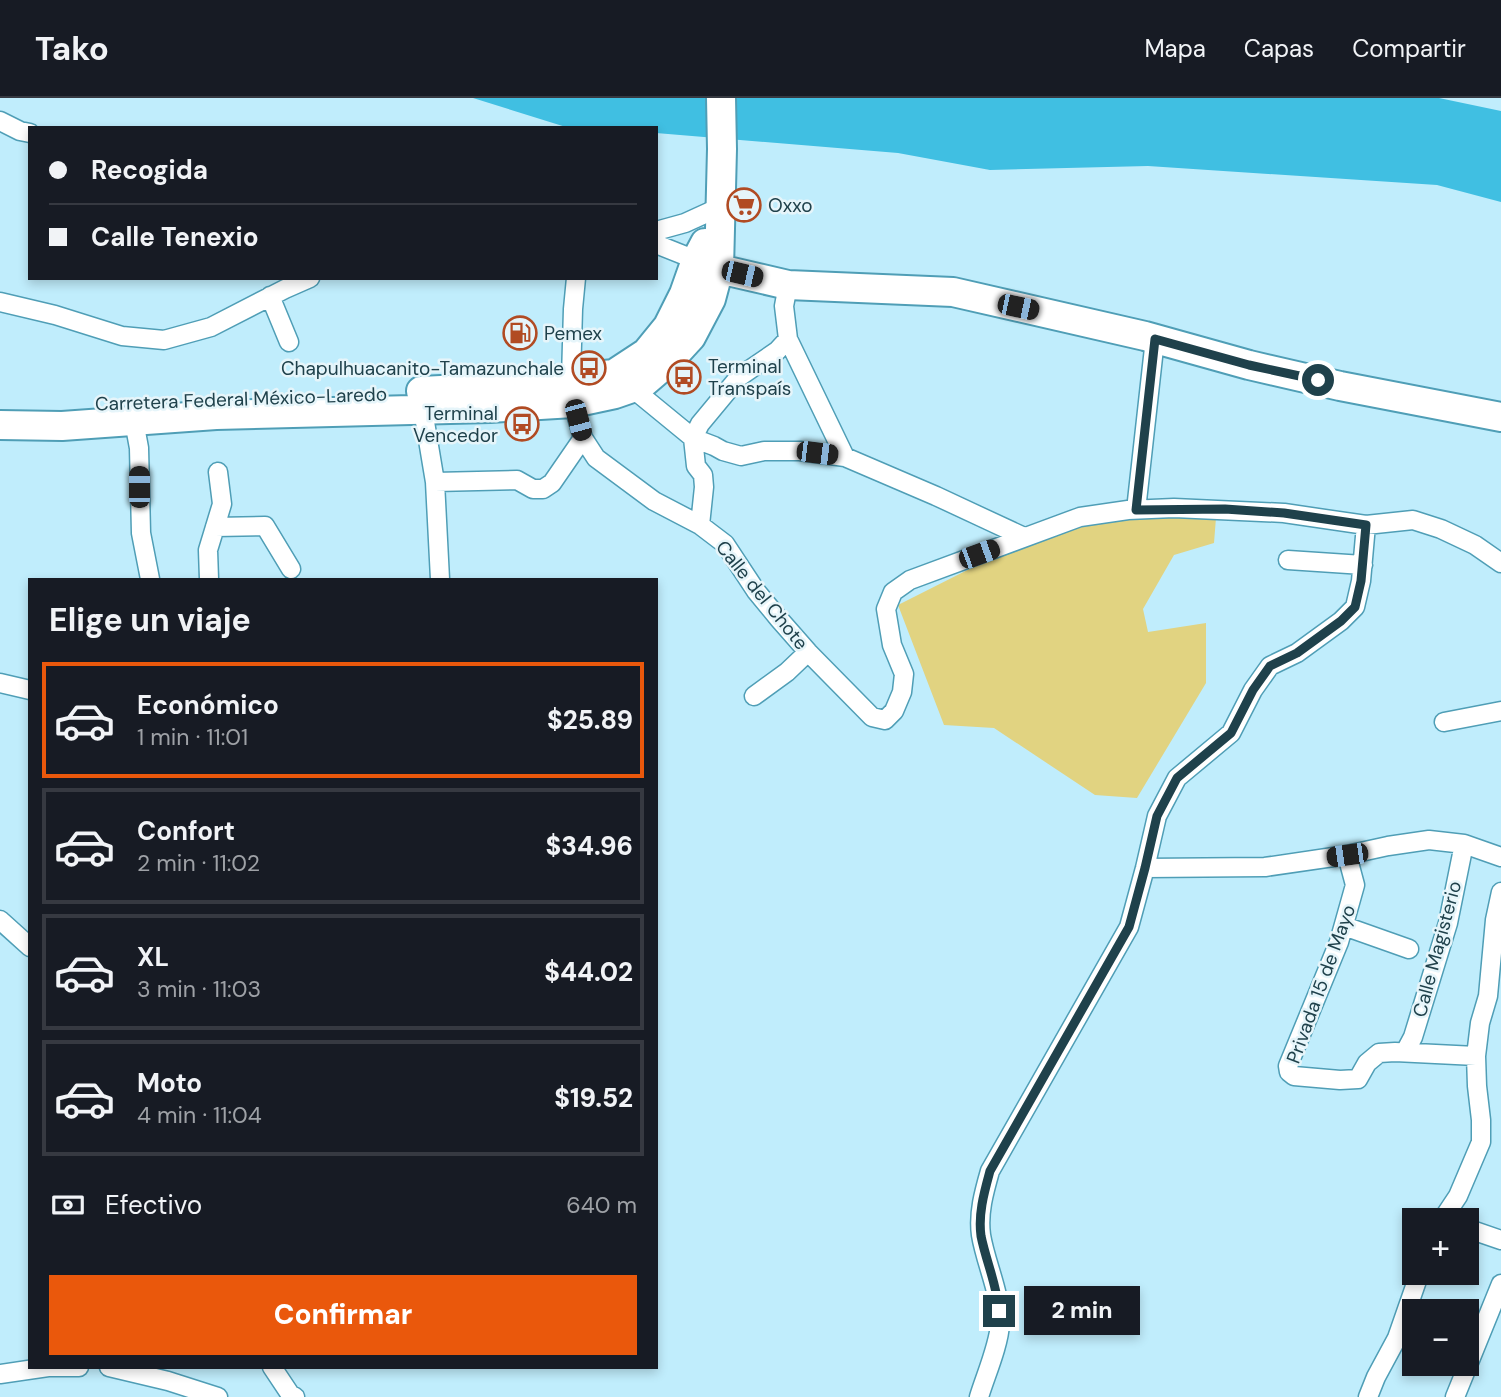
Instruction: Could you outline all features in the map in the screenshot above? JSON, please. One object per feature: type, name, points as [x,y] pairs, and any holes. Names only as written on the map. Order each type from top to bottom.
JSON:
[{"type":"main road","name":"Carretera Federal México-Laredo","points":[[0,425],[62,426],[134,421],[216,408],[461,389],[615,394],[641,385],[691,337],[711,299],[707,265],[720,210],[721,98]]},
{"type":"main road","name":"Carretera Federal México-Laredo","points":[[0,407],[423,410],[490,408],[572,391],[614,374],[646,353],[668,326],[684,294],[707,265]]},
{"type":"main road","points":[[707,265],[788,285],[953,292],[1155,339],[1288,374],[1501,417]]},
{"type":"street","points":[[0,121],[28,133]]},
{"type":"street","points":[[658,231],[720,210]]},
{"type":"street","points":[[658,245],[707,265]]},
{"type":"street","points":[[0,302],[55,315],[122,336],[164,340],[211,327],[306,280]]},
{"type":"street","name":"Calle del Chote","points":[[576,280],[572,391],[583,438],[596,458],[654,501],[700,525],[724,544],[756,591],[808,652],[872,717],[885,720],[894,711],[902,692],[904,674],[892,645],[886,609],[893,592],[910,580],[1024,537]]},
{"type":"street","points":[[788,285],[784,306],[788,339],[845,457]]},
{"type":"street","points":[[270,296],[289,342]]},
{"type":"street","points":[[700,525],[704,487],[703,475],[696,466],[694,438],[701,424],[739,377],[777,351],[788,339]]},
{"type":"street","points":[[1136,510],[1155,339]]},
{"type":"street","points":[[632,388],[694,438],[723,452],[741,456],[764,451],[800,451],[845,457],[1024,537],[1080,517],[1136,510],[1225,509],[1284,513],[1366,525],[1413,520],[1441,529],[1475,545],[1501,563]]},
{"type":"street","points":[[423,410],[435,482],[440,578]]},
{"type":"street","points":[[134,421],[139,448],[141,533],[150,578]]},
{"type":"street","points":[[435,482],[517,480],[533,489],[543,489],[552,483],[583,438]]},
{"type":"street","points":[[209,578],[208,550],[222,504],[218,472]]},
{"type":"street","points":[[979,1397],[1000,1325],[998,1296],[981,1233],[981,1205],[990,1171],[1129,927],[1157,816],[1177,778],[1231,733],[1253,690],[1270,666],[1297,653],[1341,621],[1355,607],[1361,581],[1366,525]]},
{"type":"street","points":[[215,527],[265,526],[291,569]]},
{"type":"street","points":[[1288,560],[1363,565]]},
{"type":"street","points":[[754,696],[787,672],[808,652]]},
{"type":"street","points":[[0,683],[28,690]]},
{"type":"street","points":[[1444,722],[1501,711]]},
{"type":"street","points":[[1145,868],[1265,867],[1429,840],[1464,844],[1501,857]]},
{"type":"street","name":"Calle Magisterio","points":[[1405,1052],[1413,1037],[1448,923],[1464,844]]},
{"type":"street","name":"Privada 15 de Mayo","points":[[1347,855],[1355,885],[1344,926],[1288,1066],[1294,1076],[1358,1079],[1367,1063],[1380,1054],[1405,1052]]},
{"type":"street","points":[[1450,1208],[1481,1142],[1476,1056],[1480,1023],[1494,998],[1495,920],[1501,892]]},
{"type":"street","points":[[0,920],[28,945]]},
{"type":"street","points":[[1344,926],[1409,948]]},
{"type":"street","points":[[1405,1052],[1476,1056]]},
{"type":"street","points":[[1479,1232],[1501,1240]]},
{"type":"street","points":[[1455,1397],[1501,1284]]},
{"type":"street","points":[[1368,1397],[1397,1338],[1415,1285]]},
{"type":"street","points":[[0,1374],[34,1369]]},
{"type":"street","points":[[117,1369],[218,1397]]},
{"type":"street","points":[[273,1369],[290,1394],[295,1397]]},
{"type":"shaded area","points":[[1217,505],[1214,543],[1174,555],[1143,609],[1148,632],[1206,623],[1206,683],[1137,798],[1095,795],[994,728],[944,725],[898,605],[1057,525]]},
{"type":"water","points":[[473,98],[1439,98],[1501,111],[1501,202],[1437,185],[1148,166],[990,170],[898,153],[658,133],[658,126],[563,126]]},
{"type":"place","name":"Oxxo","points":[[744,205]]},
{"type":"place","name":"Pemex","points":[[520,333]]},
{"type":"place","name":"Chapulhuacanito-Tamazunchale","points":[[589,368]]},
{"type":"place","name":"Terminal Transpaís","points":[[684,377]]},
{"type":"place","name":"Terminal Vencedor","points":[[522,424]]},
{"type":"route","points":[[999,1311],[998,1296],[981,1233],[981,1205],[990,1171],[1129,927],[1157,816],[1177,778],[1231,733],[1253,690],[1270,666],[1297,653],[1341,621],[1355,607],[1361,581],[1366,525],[1284,513],[1225,509],[1136,510],[1155,339],[1249,365],[1318,380]]}]
